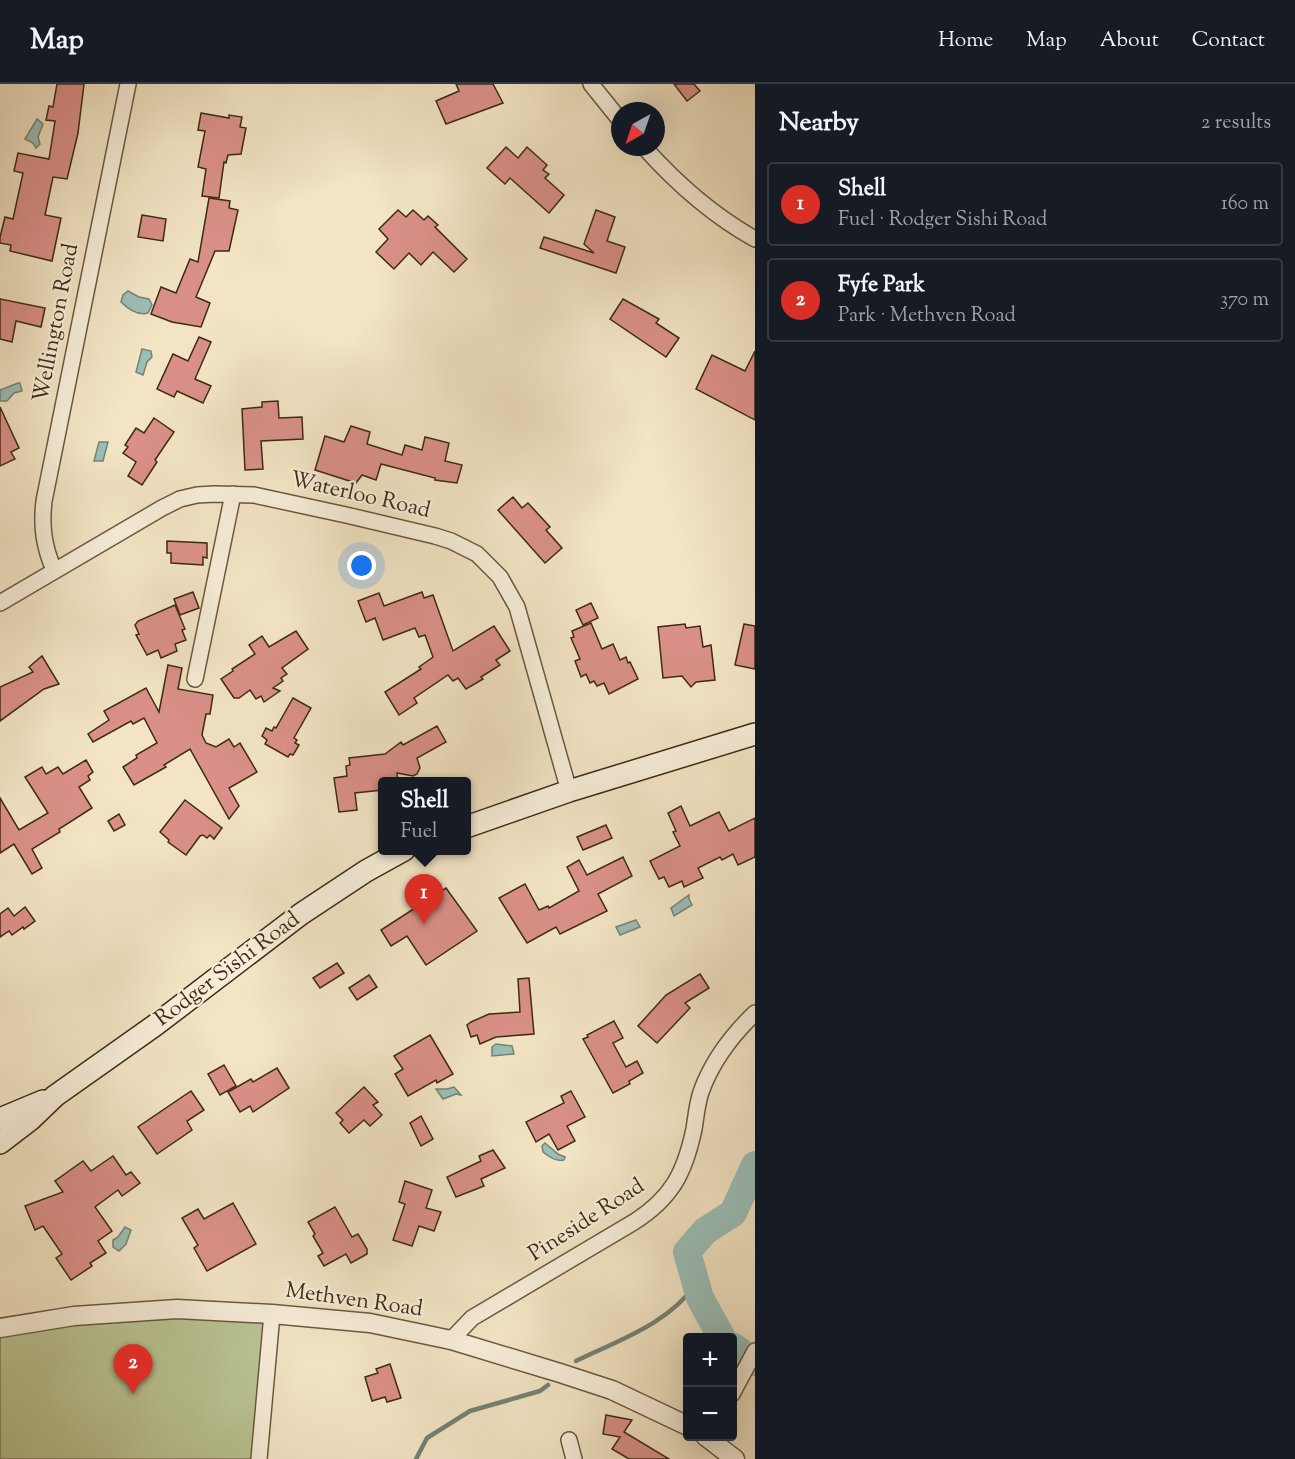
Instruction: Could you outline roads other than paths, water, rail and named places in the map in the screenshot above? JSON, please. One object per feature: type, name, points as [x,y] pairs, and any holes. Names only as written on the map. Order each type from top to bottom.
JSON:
[{"type":"main road","points":[[471,824],[569,791],[755,734]]},
{"type":"main road","name":"Rodger Sishi Road","points":[[0,1143],[30,1120],[55,1096],[145,1033],[301,914],[366,871],[395,855]]},
{"type":"main road","name":"Rodger Sishi Road","points":[[0,1119],[55,1096]]},
{"type":"street","name":"Wellington Road","points":[[54,570],[43,538],[44,501],[128,84]]},
{"type":"street","points":[[591,84],[611,109]]},
{"type":"street","points":[[652,156],[680,187],[755,240]]},
{"type":"street","points":[[195,679],[233,494]]},
{"type":"street","name":"Waterloo Road","points":[[0,603],[162,508],[180,499],[197,495],[254,495],[346,514],[451,541],[477,554],[489,565],[500,577],[517,607],[569,791]]},
{"type":"street","name":"Pineside Road","points":[[451,1340],[472,1318],[650,1213],[662,1201],[673,1188],[685,1165],[700,1095],[707,1077],[727,1044],[755,1013]]},
{"type":"street","name":"Methven Road","points":[[0,1328],[64,1317],[148,1310],[201,1309],[370,1323],[451,1340],[612,1390],[683,1424]]},
{"type":"street","points":[[259,1459],[272,1314]]},
{"type":"street","points":[[737,1387],[755,1352]]},
{"type":"street","points":[[568,1440],[574,1459]]},
{"type":"street","points":[[713,1441],[735,1459]]},
{"type":"water","points":[[37,119],[43,124],[38,137],[40,144],[36,148],[33,143],[25,139]]},
{"type":"water","points":[[128,291],[149,299],[152,305],[148,313],[136,313],[121,302],[123,295]]},
{"type":"water","points":[[142,349],[151,351],[152,357],[147,362],[143,375],[136,372]]},
{"type":"water","points":[[18,383],[22,391],[14,393],[7,401],[0,401],[0,390]]},
{"type":"water","points":[[99,442],[108,442],[103,461],[94,461]]},
{"type":"water","points":[[689,895],[692,905],[674,916],[671,908]]},
{"type":"water","points":[[636,920],[640,927],[620,935],[616,927]]},
{"type":"water","points":[[496,1044],[512,1046],[514,1054],[492,1056],[492,1047]]},
{"type":"water","points":[[454,1087],[461,1095],[456,1094],[443,1099],[436,1089],[447,1089]]},
{"type":"water","points":[[545,1143],[565,1157],[564,1160],[555,1160],[543,1152],[542,1146]]},
{"type":"water","points":[[125,1227],[131,1230],[126,1244],[119,1251],[113,1247],[113,1240]]},
{"type":"waterway","points":[[719,1333],[700,1298],[687,1252],[705,1231],[733,1213],[755,1165]]},
{"type":"waterway","points":[[576,1361],[642,1330],[671,1310],[696,1284]]},
{"type":"waterway","points":[[737,1349],[755,1362]]},
{"type":"waterway","points":[[416,1459],[427,1438],[470,1411],[540,1391],[548,1385]]},
{"type":"place","name":"Shell","points":[[424,924]]},
{"type":"place","name":"Fyfe Park","points":[[133,1394]]}]
